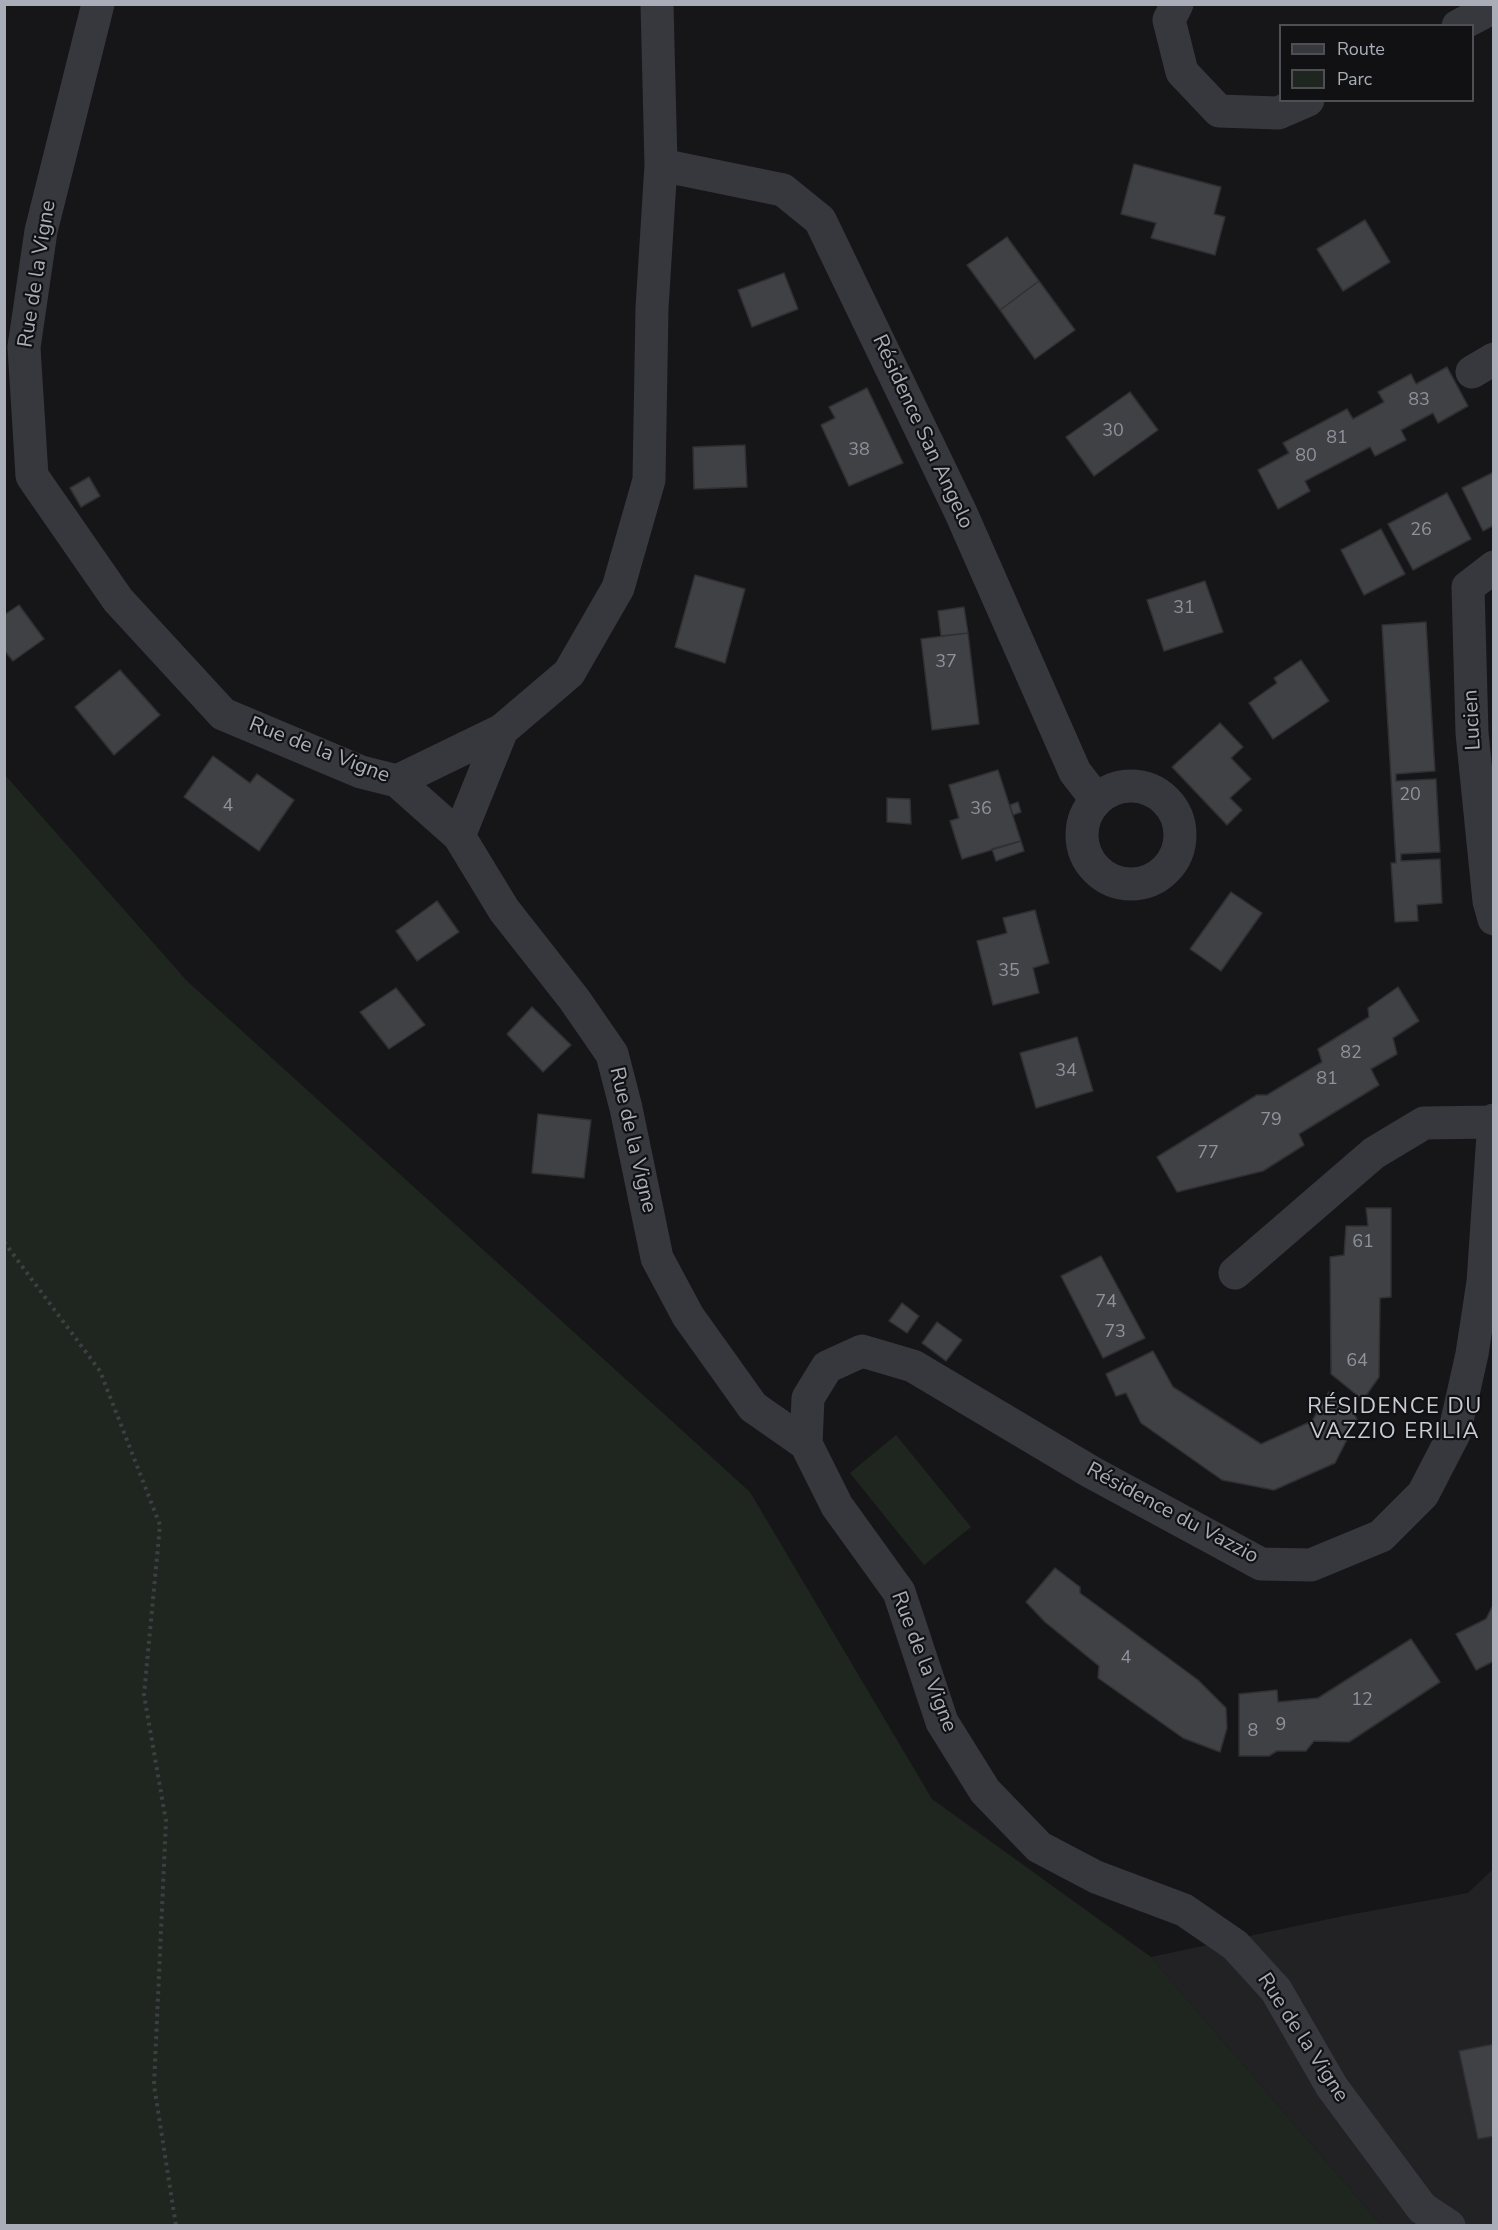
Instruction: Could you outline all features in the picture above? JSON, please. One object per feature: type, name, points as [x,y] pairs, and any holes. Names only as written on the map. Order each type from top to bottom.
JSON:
[{"type":"street","name":"Rue de la Vigne","points":[[98,4],[41,231],[24,347],[32,476],[118,600],[223,714],[361,772],[397,781],[459,836],[504,910],[574,999],[612,1054],[626,1108],[657,1258],[688,1316],[753,1407],[806,1444],[837,1506],[899,1592],[942,1722],[985,1791],[1039,1847],[1096,1877],[1184,1910],[1235,1945],[1276,1990],[1332,2087],[1422,2208],[1449,2226]]},
{"type":"street","points":[[397,781],[502,730],[569,673],[618,588],[649,480],[652,308],[662,165],[657,4]]},
{"type":"street","points":[[1177,4],[1169,20],[1182,72],[1219,111],[1278,113],[1303,102]]},
{"type":"street","points":[[1462,24],[1494,7]]},
{"type":"street","name":"Résidence San Angelo","points":[[662,165],[783,190],[820,220],[961,513],[1075,772],[1096,799]]},
{"type":"street","name":"Lucien","points":[[1494,567],[1468,587],[1472,733],[1489,901],[1494,919]]},
{"type":"street","points":[[459,836],[502,730]]},
{"type":"street","points":[[1235,1273],[1374,1153],[1424,1123],[1493,1121]]},
{"type":"street","name":"Résidence du Vazzio","points":[[806,1444],[808,1398],[827,1367],[862,1351],[913,1366],[1091,1472],[1261,1564],[1311,1565],[1381,1536],[1423,1494],[1454,1434],[1488,1282],[1493,1121]]},
{"type":"path","points":[[4,1242],[100,1371],[160,1525],[144,1695],[166,1821],[154,2085],[176,2226]]},
{"type":"shaded area","points":[[1493,1869],[1493,2225],[1381,2225],[1151,1957],[1343,1916],[1468,1893]]},
{"type":"green space","points":[[5,775],[187,981],[750,1492],[932,1799],[1151,1957],[1381,2225],[5,2225]]},
{"type":"green space","points":[[896,1435],[971,1527],[924,1565],[850,1473]]},
{"type":"building","points":[[1134,164],[1221,187],[1214,214],[1225,217],[1215,255],[1151,238],[1156,223],[1121,214]]},
{"type":"building","points":[[1365,220],[1390,262],[1343,291],[1317,249]]},
{"type":"building","points":[[1007,237],[1039,281],[1000,310],[967,265]]},
{"type":"building","points":[[784,273],[798,309],[752,327],[738,290]]},
{"type":"building","points":[[1039,281],[1075,330],[1035,359],[1000,310]]},
{"type":"building","points":[[1447,367],[1468,406],[1438,423],[1433,413],[1401,430],[1406,440],[1375,456],[1370,447],[1305,481],[1310,491],[1278,509],[1258,470],[1289,453],[1283,443],[1347,409],[1353,419],[1384,402],[1378,392],[1411,374],[1416,384]]},
{"type":"building","points":[[867,388],[903,463],[849,486],[821,425],[835,418],[829,407]]},
{"type":"building","points":[[1130,392],[1158,430],[1094,476],[1066,437]]},
{"type":"building","points":[[745,445],[747,487],[694,489],[693,447]]},
{"type":"building","points":[[1494,472],[1494,525],[1483,531],[1462,488]]},
{"type":"building","points":[[89,477],[100,496],[81,507],[70,488]]},
{"type":"building","points":[[1447,493],[1471,539],[1413,570],[1388,524]]},
{"type":"building","points":[[1381,529],[1405,574],[1364,595],[1341,550]]},
{"type":"building","points":[[695,575],[745,589],[725,663],[675,647]]},
{"type":"building","points":[[1205,581],[1223,632],[1164,651],[1147,600]]},
{"type":"building","points":[[19,605],[44,639],[13,661],[4,650],[4,615]]},
{"type":"building","points":[[964,607],[968,633],[941,636],[938,611]]},
{"type":"building","points":[[1426,622],[1435,771],[1396,774],[1396,781],[1436,779],[1440,852],[1401,854],[1401,861],[1440,859],[1442,903],[1417,905],[1418,921],[1395,922],[1391,863],[1396,863],[1382,625]]},
{"type":"building","points":[[968,633],[979,724],[932,730],[921,639]]},
{"type":"building","points":[[1301,660],[1329,701],[1273,739],[1249,703],[1277,683],[1274,678]]},
{"type":"building","points":[[120,670],[160,715],[114,755],[75,707]]},
{"type":"building","points":[[1220,723],[1243,747],[1231,758],[1251,779],[1230,798],[1242,810],[1227,825],[1172,767]]},
{"type":"building","points":[[213,756],[250,783],[257,774],[294,800],[259,851],[184,797]]},
{"type":"building","points":[[998,770],[1021,841],[962,859],[950,821],[959,818],[949,785]]},
{"type":"building","points":[[887,798],[910,799],[911,824],[887,822]]},
{"type":"building","points":[[1018,802],[1021,812],[1013,815],[1010,805]]},
{"type":"building","points":[[1021,841],[1024,851],[996,861],[992,849]]},
{"type":"building","points":[[1231,892],[1262,913],[1221,971],[1190,949]]},
{"type":"building","points":[[437,901],[459,932],[417,961],[396,931]]},
{"type":"building","points":[[1035,910],[1049,963],[1033,968],[1039,993],[993,1005],[977,941],[1007,933],[1003,918]]},
{"type":"building","points":[[1398,987],[1419,1021],[1393,1038],[1397,1054],[1371,1069],[1379,1085],[1299,1134],[1304,1145],[1263,1171],[1177,1192],[1157,1157],[1257,1095],[1267,1095],[1322,1062],[1318,1049],[1369,1017],[1368,1008]]},
{"type":"building","points":[[396,988],[425,1025],[389,1049],[360,1012]]},
{"type":"building","points":[[532,1007],[571,1045],[543,1072],[507,1034]]},
{"type":"building","points":[[1077,1037],[1093,1091],[1036,1108],[1020,1053]]},
{"type":"building","points":[[538,1114],[591,1120],[584,1178],[532,1173]]},
{"type":"building","points":[[1366,1208],[1391,1208],[1391,1297],[1380,1298],[1379,1377],[1363,1400],[1331,1374],[1330,1257],[1344,1255],[1346,1226],[1368,1226]]},
{"type":"building","points":[[1101,1256],[1145,1338],[1103,1358],[1061,1276]]},
{"type":"building","points":[[902,1303],[919,1316],[907,1333],[889,1321]]},
{"type":"building","points":[[937,1322],[962,1340],[946,1361],[922,1343]]},
{"type":"building","points":[[1153,1351],[1173,1387],[1261,1444],[1312,1421],[1329,1392],[1353,1410],[1357,1420],[1335,1463],[1274,1490],[1222,1480],[1141,1423],[1126,1393],[1116,1396],[1106,1374]]},
{"type":"building","points":[[1055,1568],[1080,1587],[1080,1593],[1198,1680],[1226,1708],[1227,1728],[1220,1752],[1183,1738],[1098,1678],[1099,1666],[1045,1622],[1026,1602]]},
{"type":"building","points":[[1494,1603],[1494,1661],[1476,1670],[1456,1634],[1486,1619]]},
{"type":"building","points":[[1411,1639],[1440,1682],[1349,1742],[1314,1741],[1306,1751],[1277,1751],[1269,1756],[1239,1756],[1239,1694],[1277,1690],[1278,1702],[1318,1698]]},
{"type":"building","points":[[1494,2044],[1494,2136],[1478,2139],[1459,2051]]},
{"type":"district","name":"RÉSIDENCE DU VAZZIO ERILIA","points":[[1395,1420]]}]
